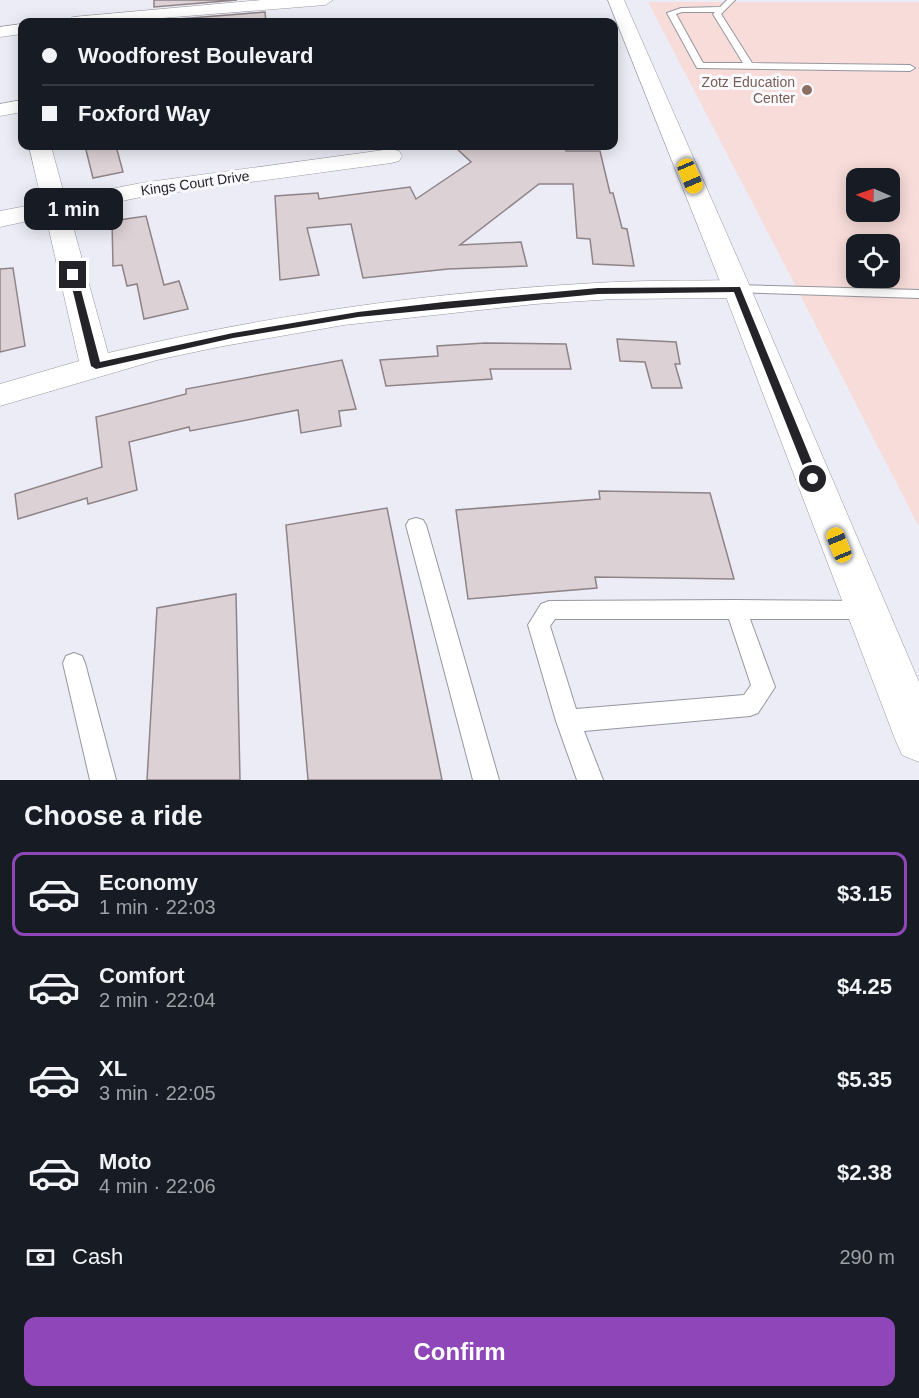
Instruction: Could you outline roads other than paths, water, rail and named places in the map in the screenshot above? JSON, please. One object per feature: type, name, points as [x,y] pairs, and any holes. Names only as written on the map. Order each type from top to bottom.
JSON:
[{"type":"main road","points":[[114,18],[325,0]]},
{"type":"main road","points":[[616,0],[737,289],[919,740]]},
{"type":"main road","points":[[0,32],[18,30]]},
{"type":"main road","points":[[0,110],[18,107]]},
{"type":"main road","points":[[41,150],[96,366]]},
{"type":"main road","name":"Kings Court Drive","points":[[0,219],[141,190],[392,156]]},
{"type":"main road","points":[[0,395],[96,366],[233,336],[358,315],[598,291],[737,289]]},
{"type":"lane","points":[[731,0],[717,14],[749,66]]},
{"type":"lane","points":[[721,9],[681,9],[672,13],[700,66],[910,68]]},
{"type":"lane","points":[[737,289],[919,294]]},
{"type":"lane","points":[[416,525],[486,780]]},
{"type":"lane","points":[[568,721],[750,705],[763,687],[736,609]]},
{"type":"lane","points":[[590,780],[568,721],[539,625],[549,610],[866,610]]},
{"type":"lane","points":[[74,663],[103,780]]},
{"type":"place","name":"Zotz Education Center","points":[[807,90]]}]
